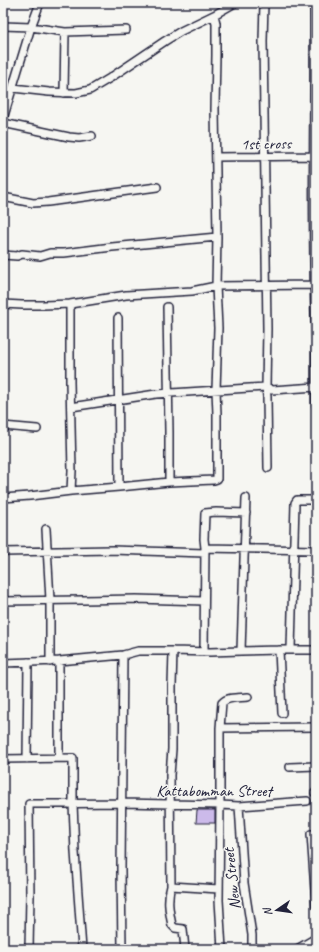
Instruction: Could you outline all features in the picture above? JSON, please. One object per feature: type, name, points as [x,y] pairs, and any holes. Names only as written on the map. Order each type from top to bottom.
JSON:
[{"type":"street","points":[[3,119],[31,27],[40,3]]},
{"type":"street","points":[[13,88],[64,93],[76,93],[90,90],[181,31],[235,3]]},
{"type":"street","points":[[264,3],[263,41],[268,468]]},
{"type":"street","points":[[314,3],[315,156],[313,235],[316,405]]},
{"type":"street","points":[[3,498],[216,479],[218,328],[216,286],[216,23],[214,15]]},
{"type":"street","points":[[3,26],[31,27],[65,32],[126,30]]},
{"type":"street","points":[[64,93],[65,32]]},
{"type":"street","points":[[3,123],[69,137],[79,138],[92,136]]},
{"type":"street","name":"1st cross","points":[[216,157],[315,156]]},
{"type":"street","points":[[3,197],[33,202],[48,202],[157,187]]},
{"type":"street","points":[[3,255],[17,256],[22,254],[40,256],[50,253],[64,253],[217,237]]},
{"type":"street","points":[[3,304],[70,304],[126,295],[192,291],[216,286],[314,286]]},
{"type":"street","points":[[70,304],[71,491]]},
{"type":"street","points":[[167,307],[169,482]]},
{"type":"street","points":[[118,318],[119,487]]},
{"type":"street","points":[[71,407],[168,393],[266,387],[272,390],[316,387]]},
{"type":"street","points":[[3,426],[37,428]]},
{"type":"street","points":[[241,651],[246,498]]},
{"type":"street","points":[[291,649],[295,503],[297,500],[316,500]]},
{"type":"street","points":[[204,652],[205,513],[246,513]]},
{"type":"street","points":[[46,529],[50,600],[50,662]]},
{"type":"street","points":[[3,552],[205,550],[244,548],[316,550]]},
{"type":"street","points":[[3,601],[136,599],[204,601]]},
{"type":"street","points":[[3,663],[50,662],[123,655],[138,652],[204,652],[291,649],[316,650]]},
{"type":"street","points":[[279,650],[282,713]]},
{"type":"street","points":[[173,651],[172,749],[170,775],[171,886],[168,895],[172,925],[175,928],[183,929],[185,949]]},
{"type":"street","points":[[122,949],[121,870],[123,655]]},
{"type":"street","points":[[59,661],[59,758]]},
{"type":"street","points":[[27,759],[28,662]]},
{"type":"street","points":[[222,949],[218,900],[220,728],[222,703],[224,700],[228,699],[248,697]]},
{"type":"street","points":[[220,728],[316,727]]},
{"type":"street","points":[[3,759],[73,758],[75,852],[82,949]]},
{"type":"street","points":[[290,767],[316,766]]},
{"type":"street","name":"Kattabomman Street","points":[[29,949],[29,804],[122,803],[239,806],[307,801]]},
{"type":"street","name":"New Street","points":[[239,806],[244,883],[252,935],[252,949]]},
{"type":"street","points":[[310,834],[316,905]]},
{"type":"street","points":[[171,886],[219,889]]},
{"type":"street","points":[[297,949],[316,938]]},
{"type":"building","points":[[197,810],[215,810],[215,823],[196,823]]}]
